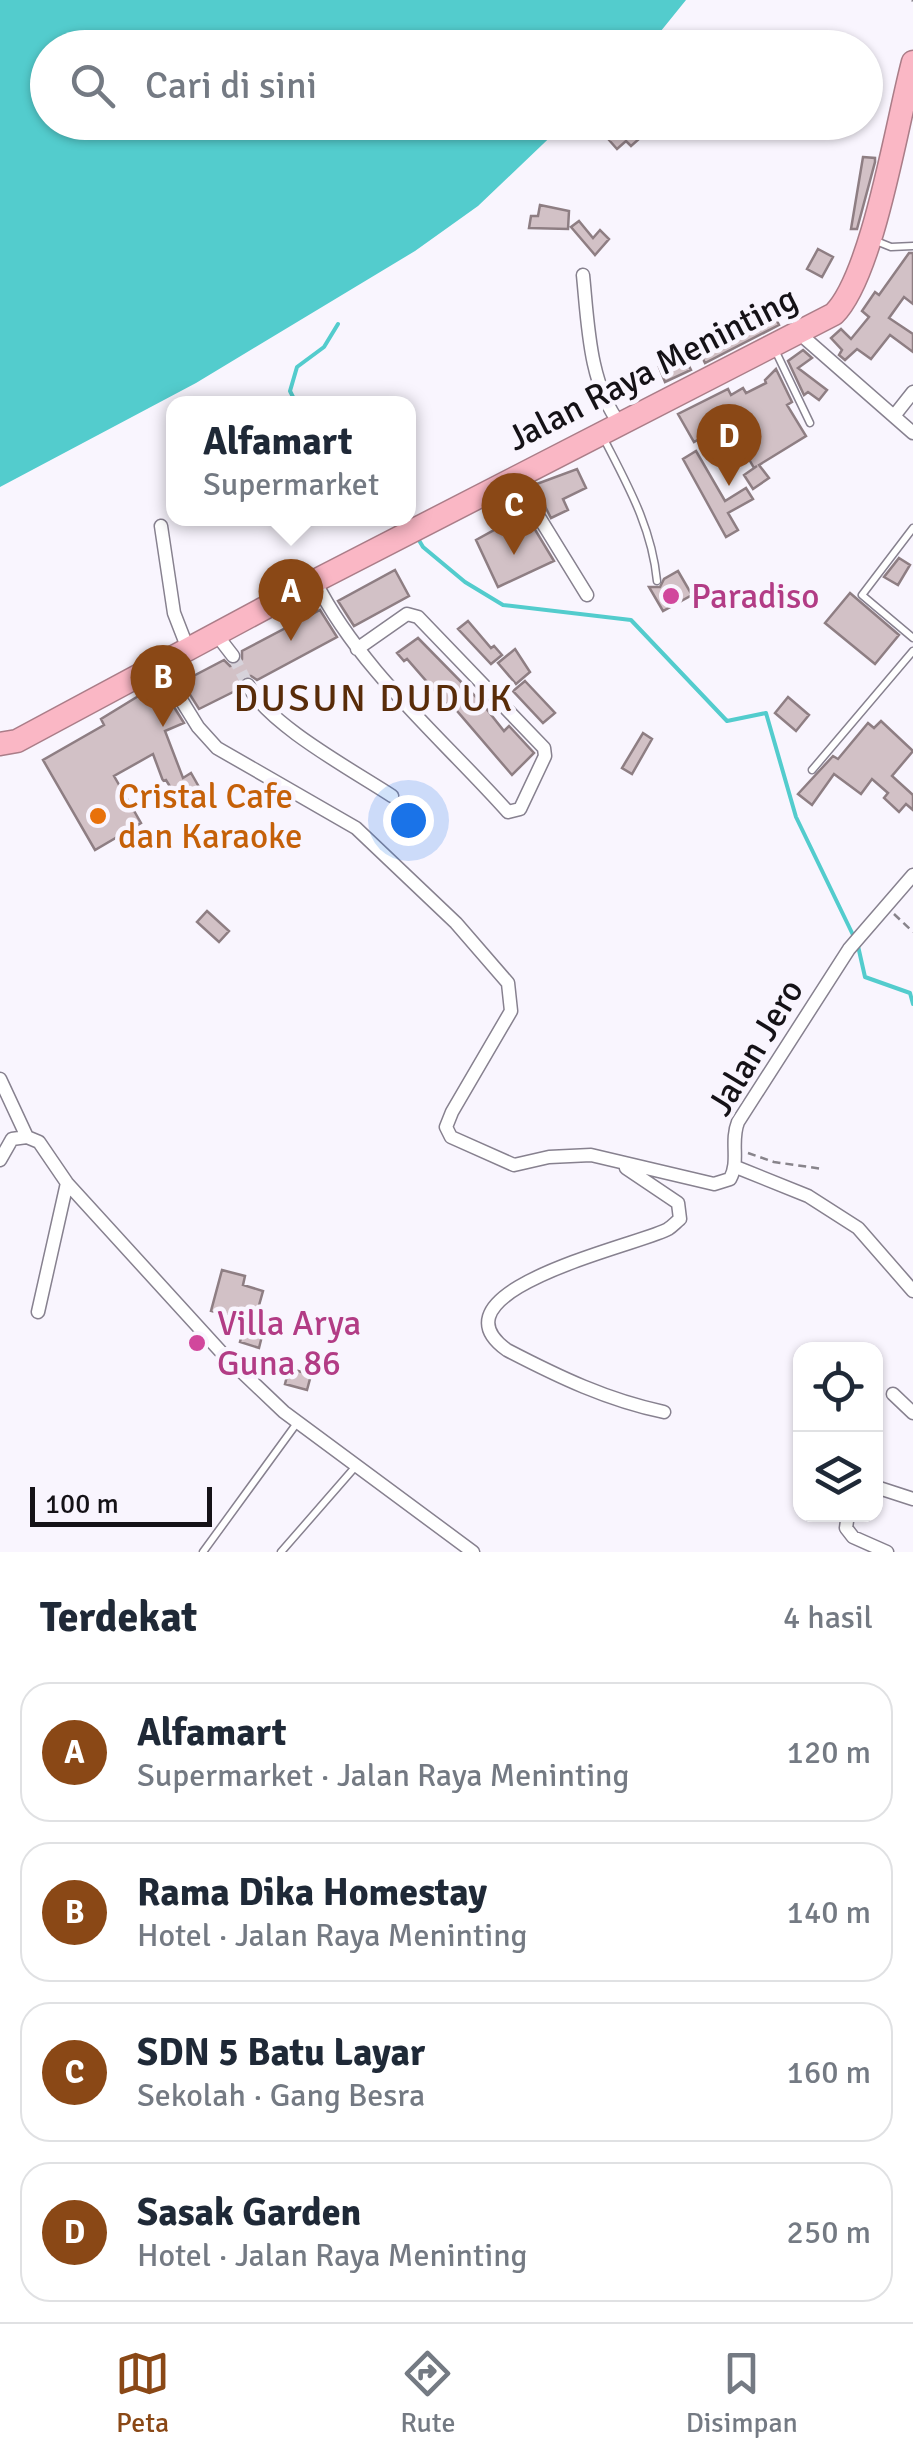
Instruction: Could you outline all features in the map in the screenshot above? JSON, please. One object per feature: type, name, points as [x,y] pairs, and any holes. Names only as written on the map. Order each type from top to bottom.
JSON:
[{"type":"highway","name":"Jalan Raya Meninting","points":[[0,744],[17,741],[315,580],[834,314],[850,296],[869,238],[898,144],[913,62]]},
{"type":"street","points":[[583,275],[593,357],[611,429]]},
{"type":"street","points":[[800,334],[913,433]]},
{"type":"street","points":[[894,416],[913,392]]},
{"type":"street","points":[[515,478],[587,595]]},
{"type":"street","points":[[161,526],[174,613],[188,649]]},
{"type":"street","points":[[315,580],[332,614],[358,649],[508,812],[520,809],[545,756],[544,748],[418,617],[407,614],[358,649]]},
{"type":"street","points":[[216,634],[233,656]]},
{"type":"street","points":[[159,664],[198,727],[218,748],[356,828],[456,923],[508,983],[512,1011],[452,1112],[446,1127],[451,1137],[514,1165],[549,1156],[590,1155],[615,1161],[678,1202],[680,1218],[668,1230],[547,1271],[501,1300],[492,1313],[490,1327],[498,1343],[507,1350],[578,1387],[664,1412]]},
{"type":"street","points":[[248,685],[266,708],[297,732],[392,796]]},
{"type":"street","name":"Jalan Jero","points":[[615,1161],[714,1184],[730,1179],[736,1167],[733,1147],[738,1122],[849,949],[913,874]]},
{"type":"street","points":[[0,1079],[28,1136],[40,1142],[67,1182],[222,1354],[297,1423],[474,1552]]},
{"type":"street","points":[[0,1160],[12,1140],[28,1136]]},
{"type":"street","points":[[736,1167],[808,1196],[858,1228],[913,1291]]},
{"type":"street","points":[[38,1312],[67,1182]]},
{"type":"street","points":[[894,1394],[913,1413]]},
{"type":"street","points":[[883,1489],[913,1499]]},
{"type":"street","points":[[847,1522],[852,1537],[887,1552]]},
{"type":"lane","points":[[869,238],[891,247],[913,246]]},
{"type":"lane","points":[[773,347],[810,422]]},
{"type":"lane","points":[[611,429],[644,519],[657,581]]},
{"type":"lane","points":[[913,528],[862,592],[866,601],[913,638]]},
{"type":"lane","points":[[812,770],[913,651]]},
{"type":"lane","points":[[203,1552],[297,1423]]},
{"type":"lane","points":[[281,1552],[356,1466]]},
{"type":"path","points":[[886,906],[913,932]]},
{"type":"path","points":[[733,1147],[774,1162],[823,1169]]},
{"type":"water","points":[[0,0],[686,0],[662,30],[30,30],[30,140],[547,140],[478,206],[415,251],[196,383],[0,487]]},
{"type":"building","points":[[609,140],[638,140],[631,146],[626,141],[617,149]]},
{"type":"building","points":[[863,157],[875,158],[875,162],[857,229],[851,229]]},
{"type":"building","points":[[540,205],[569,211],[568,229],[529,228],[531,216],[538,216]]},
{"type":"building","points":[[579,221],[593,238],[600,230],[609,239],[595,255],[571,227]]},
{"type":"building","points":[[818,249],[833,257],[822,277],[807,269]]},
{"type":"building","points":[[909,253],[913,253],[913,304],[904,297],[889,318],[913,334],[913,352],[890,335],[871,359],[857,349],[845,360],[831,338],[841,329],[851,339],[869,317],[862,311],[875,292],[879,295]]},
{"type":"building","points":[[775,317],[779,325],[705,363],[702,357],[731,341],[728,336],[751,323],[753,327]]},
{"type":"building","points":[[803,350],[812,358],[798,368],[827,390],[819,400],[808,392],[804,395],[788,361]]},
{"type":"building","points":[[684,356],[691,370],[665,382],[659,367]]},
{"type":"building","points":[[776,369],[792,402],[787,405],[806,436],[759,465],[769,478],[753,489],[744,475],[757,466],[754,468],[733,431],[725,436],[720,427],[694,442],[678,414],[728,389],[731,395],[743,388],[746,393],[766,383]]},
{"type":"building","points":[[696,451],[725,501],[746,488],[753,499],[728,513],[738,530],[726,537],[683,459]]},
{"type":"building","points":[[577,469],[586,488],[563,499],[568,510],[551,518],[534,485]]},
{"type":"building","points":[[525,513],[554,561],[498,587],[476,540]]},
{"type":"building","points":[[899,558],[910,565],[898,585],[884,577]]},
{"type":"building","points":[[395,570],[409,596],[354,626],[338,601]]},
{"type":"building","points":[[678,571],[692,595],[663,611],[649,587],[660,587],[664,579]]},
{"type":"building","points":[[850,593],[899,635],[875,664],[825,623]]},
{"type":"building","points":[[320,610],[337,637],[257,680],[243,676],[239,689],[199,709],[182,682],[224,660],[230,666],[238,664],[242,651]]},
{"type":"building","points":[[468,621],[502,655],[491,664],[458,629]]},
{"type":"building","points":[[418,638],[504,731],[509,726],[534,753],[512,775],[451,704],[448,706],[407,659],[404,661],[397,653]]},
{"type":"building","points":[[515,649],[530,672],[516,684],[498,663]]},
{"type":"building","points":[[525,681],[555,713],[543,723],[513,691]]},
{"type":"building","points":[[145,692],[152,706],[169,699],[184,723],[165,731],[183,778],[191,773],[203,794],[182,806],[163,781],[153,754],[114,776],[141,823],[95,850],[43,760],[104,725],[101,719]]},
{"type":"building","points":[[788,697],[809,715],[796,731],[775,713]]},
{"type":"building","points":[[881,721],[913,751],[892,776],[913,795],[913,810],[906,804],[899,812],[884,798],[888,793],[872,779],[861,794],[834,774],[812,805],[798,794],[833,756],[838,759],[868,723],[874,728]]},
{"type":"building","points":[[643,733],[652,739],[632,774],[622,768]]},
{"type":"building","points":[[207,911],[229,931],[219,942],[197,922]]},
{"type":"building","points":[[222,1270],[245,1276],[243,1285],[263,1291],[254,1323],[211,1311]]},
{"type":"building","points":[[244,1327],[263,1332],[259,1348],[240,1342]]},
{"type":"building","points":[[289,1368],[311,1375],[307,1390],[285,1384]]},
{"type":"waterway","points":[[292,396],[290,391],[297,367],[324,347],[338,324]]},
{"type":"waterway","points":[[417,537],[423,547],[465,582],[503,605],[631,620],[727,721],[766,713],[796,817],[854,937]]},
{"type":"waterway","points":[[858,946],[865,977],[910,993],[913,1004]]},
{"type":"tunnel","points":[[233,656],[248,685]]},
{"type":"place","name":"Sasak Garden","points":[[729,486]]},
{"type":"place","name":"SDN 5 Batu Layar","points":[[514,555]]},
{"type":"place","name":"Paradiso","points":[[671,596]]},
{"type":"place","name":"Alfamart","points":[[291,641]]},
{"type":"place","name":"Rama Dika Homestay","points":[[163,727]]},
{"type":"place","name":"Cristal Cafe dan Karaoke","points":[[98,816]]},
{"type":"place","name":"Villa Arya Guna 86","points":[[197,1343]]},
{"type":"district","name":"DUSUN DUDUK","points":[[374,698]]}]
